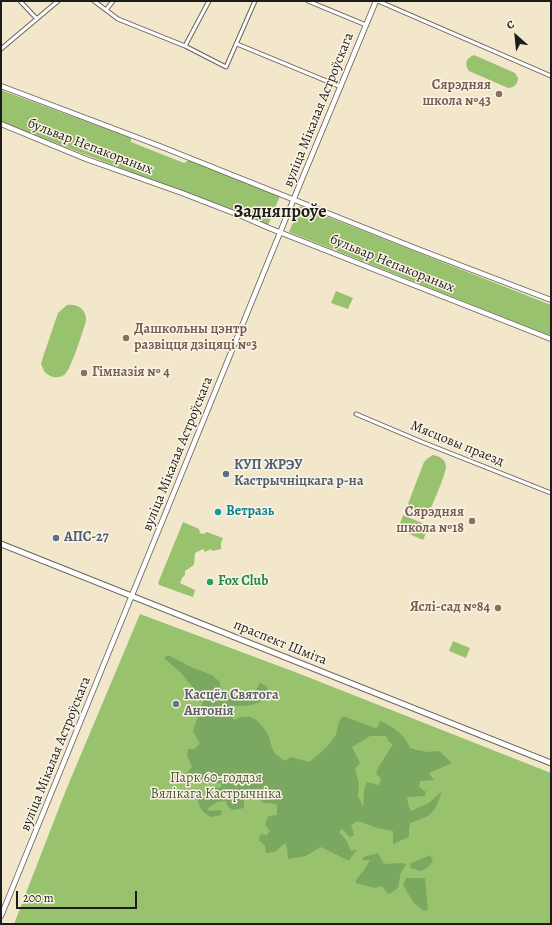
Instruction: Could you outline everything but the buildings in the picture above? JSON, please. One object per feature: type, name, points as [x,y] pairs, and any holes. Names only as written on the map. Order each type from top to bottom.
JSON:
[{"type":"main road","name":"вуліца Мікалая Астроўскага","points":[[1,916],[294,199],[377,1]]},
{"type":"main road","name":"бульвар Непакораных","points":[[1,86],[157,145],[551,300]]},
{"type":"main road","name":"бульвар Непакораных","points":[[1,124],[86,158],[182,193],[551,339]]},
{"type":"main road","name":"праспект Шміта","points":[[1,544],[551,763]]},
{"type":"street","points":[[20,1],[37,19]]},
{"type":"street","points":[[1,49],[58,1]]},
{"type":"street","points":[[94,1],[118,19],[185,46],[226,66],[255,1]]},
{"type":"street","points":[[106,10],[113,1]]},
{"type":"street","points":[[185,46],[209,1]]},
{"type":"street","points":[[308,1],[366,25]]},
{"type":"street","points":[[377,1],[551,76]]},
{"type":"street","points":[[237,44],[341,86]]},
{"type":"street","name":"Мясцовы праезд","points":[[356,414],[551,493]]},
{"type":"green space","points":[[474,55],[515,73],[518,78],[516,84],[508,88],[469,71],[466,64],[469,58]]},
{"type":"green space","points":[[1,90],[131,138],[131,142],[184,163],[189,160],[280,196],[268,225],[1,122]]},
{"type":"green space","points":[[300,206],[551,305],[551,336],[289,232]]},
{"type":"green space","points":[[336,291],[353,298],[348,309],[331,303]]},
{"type":"green space","points":[[67,305],[75,305],[81,308],[85,314],[86,321],[77,348],[66,373],[61,377],[52,377],[44,371],[41,364],[58,313]]},
{"type":"green space","points":[[433,455],[444,460],[446,467],[430,510],[426,515],[418,517],[410,513],[408,504],[424,462]]},
{"type":"green space","points":[[403,515],[429,526],[423,540],[398,529]]},
{"type":"green space","points":[[183,522],[199,529],[200,533],[203,534],[207,532],[223,538],[221,549],[212,551],[211,549],[205,552],[203,549],[195,553],[194,565],[185,571],[185,575],[180,583],[195,590],[193,597],[159,585],[158,583]]},
{"type":"green space","name":"Парк 60-годдзя Вялікага Кастрычніка","points":[[140,614],[295,672],[551,773],[551,924],[14,924],[66,790]]},
{"type":"green space","points":[[453,641],[470,648],[466,658],[449,651]]},
{"type":"green space","points":[[168,655],[191,667],[212,675],[220,682],[221,693],[232,694],[240,698],[245,693],[251,693],[254,691],[260,683],[268,687],[265,697],[258,703],[244,706],[230,705],[229,710],[234,720],[245,716],[254,718],[258,721],[268,735],[274,751],[284,761],[291,757],[310,762],[331,742],[343,716],[375,728],[377,728],[380,721],[402,735],[410,748],[426,752],[439,751],[452,763],[429,773],[434,780],[420,781],[419,787],[426,792],[425,796],[407,797],[411,811],[429,803],[442,791],[437,805],[432,813],[424,818],[410,823],[409,837],[393,844],[393,831],[377,828],[358,821],[351,825],[354,835],[350,837],[342,829],[339,832],[346,840],[351,851],[357,849],[349,861],[321,847],[306,856],[288,859],[285,843],[275,852],[266,853],[265,846],[259,840],[260,834],[267,835],[270,831],[265,825],[268,816],[277,815],[277,804],[264,803],[253,794],[245,795],[244,808],[233,810],[228,807],[226,801],[217,802],[208,808],[209,811],[221,810],[222,815],[211,817],[201,809],[197,796],[199,794],[203,797],[206,796],[210,787],[220,788],[222,784],[204,778],[197,778],[186,782],[182,779],[192,767],[187,755],[188,749],[194,749],[200,744],[193,731],[204,698],[195,690],[181,673],[164,658]],"holes":[[[370,736],[386,736],[389,742],[393,744],[378,768],[376,774],[381,778],[379,785],[367,782],[365,786],[363,807],[358,796],[359,784],[355,769],[360,763],[352,747]]]},
{"type":"green space","points":[[378,853],[384,864],[406,864],[401,873],[398,888],[388,894],[382,886],[375,888],[356,883],[356,880],[370,860],[363,860],[363,857]]},
{"type":"green space","points":[[430,855],[433,861],[427,868],[421,871],[411,868],[410,864]]},
{"type":"green space","points":[[406,878],[425,878],[428,910],[424,911],[414,903],[403,885]]},
{"type":"place","name":"Сярэдняя школа №43","points":[[499,94]]},
{"type":"place","name":"Дашкольны цэнтр развіцця дзіцяці №3","points":[[126,338]]},
{"type":"place","name":"Гімназія № 4","points":[[84,373]]},
{"type":"place","name":"КУП ЖРЭУ Кастрычніцкага р-на","points":[[226,474]]},
{"type":"place","name":"Ветразь","points":[[218,512]]},
{"type":"place","name":"Сярэдняя школа №18","points":[[472,521]]},
{"type":"place","name":"АПС-27","points":[[56,538]]},
{"type":"place","name":"Fox Club","points":[[210,582]]},
{"type":"place","name":"Яслі-сад №84","points":[[498,608]]},
{"type":"place","name":"Касцёл Святога Антонія","points":[[176,704]]},
{"type":"district","name":"Задняпроўе","points":[[280,213]]}]
